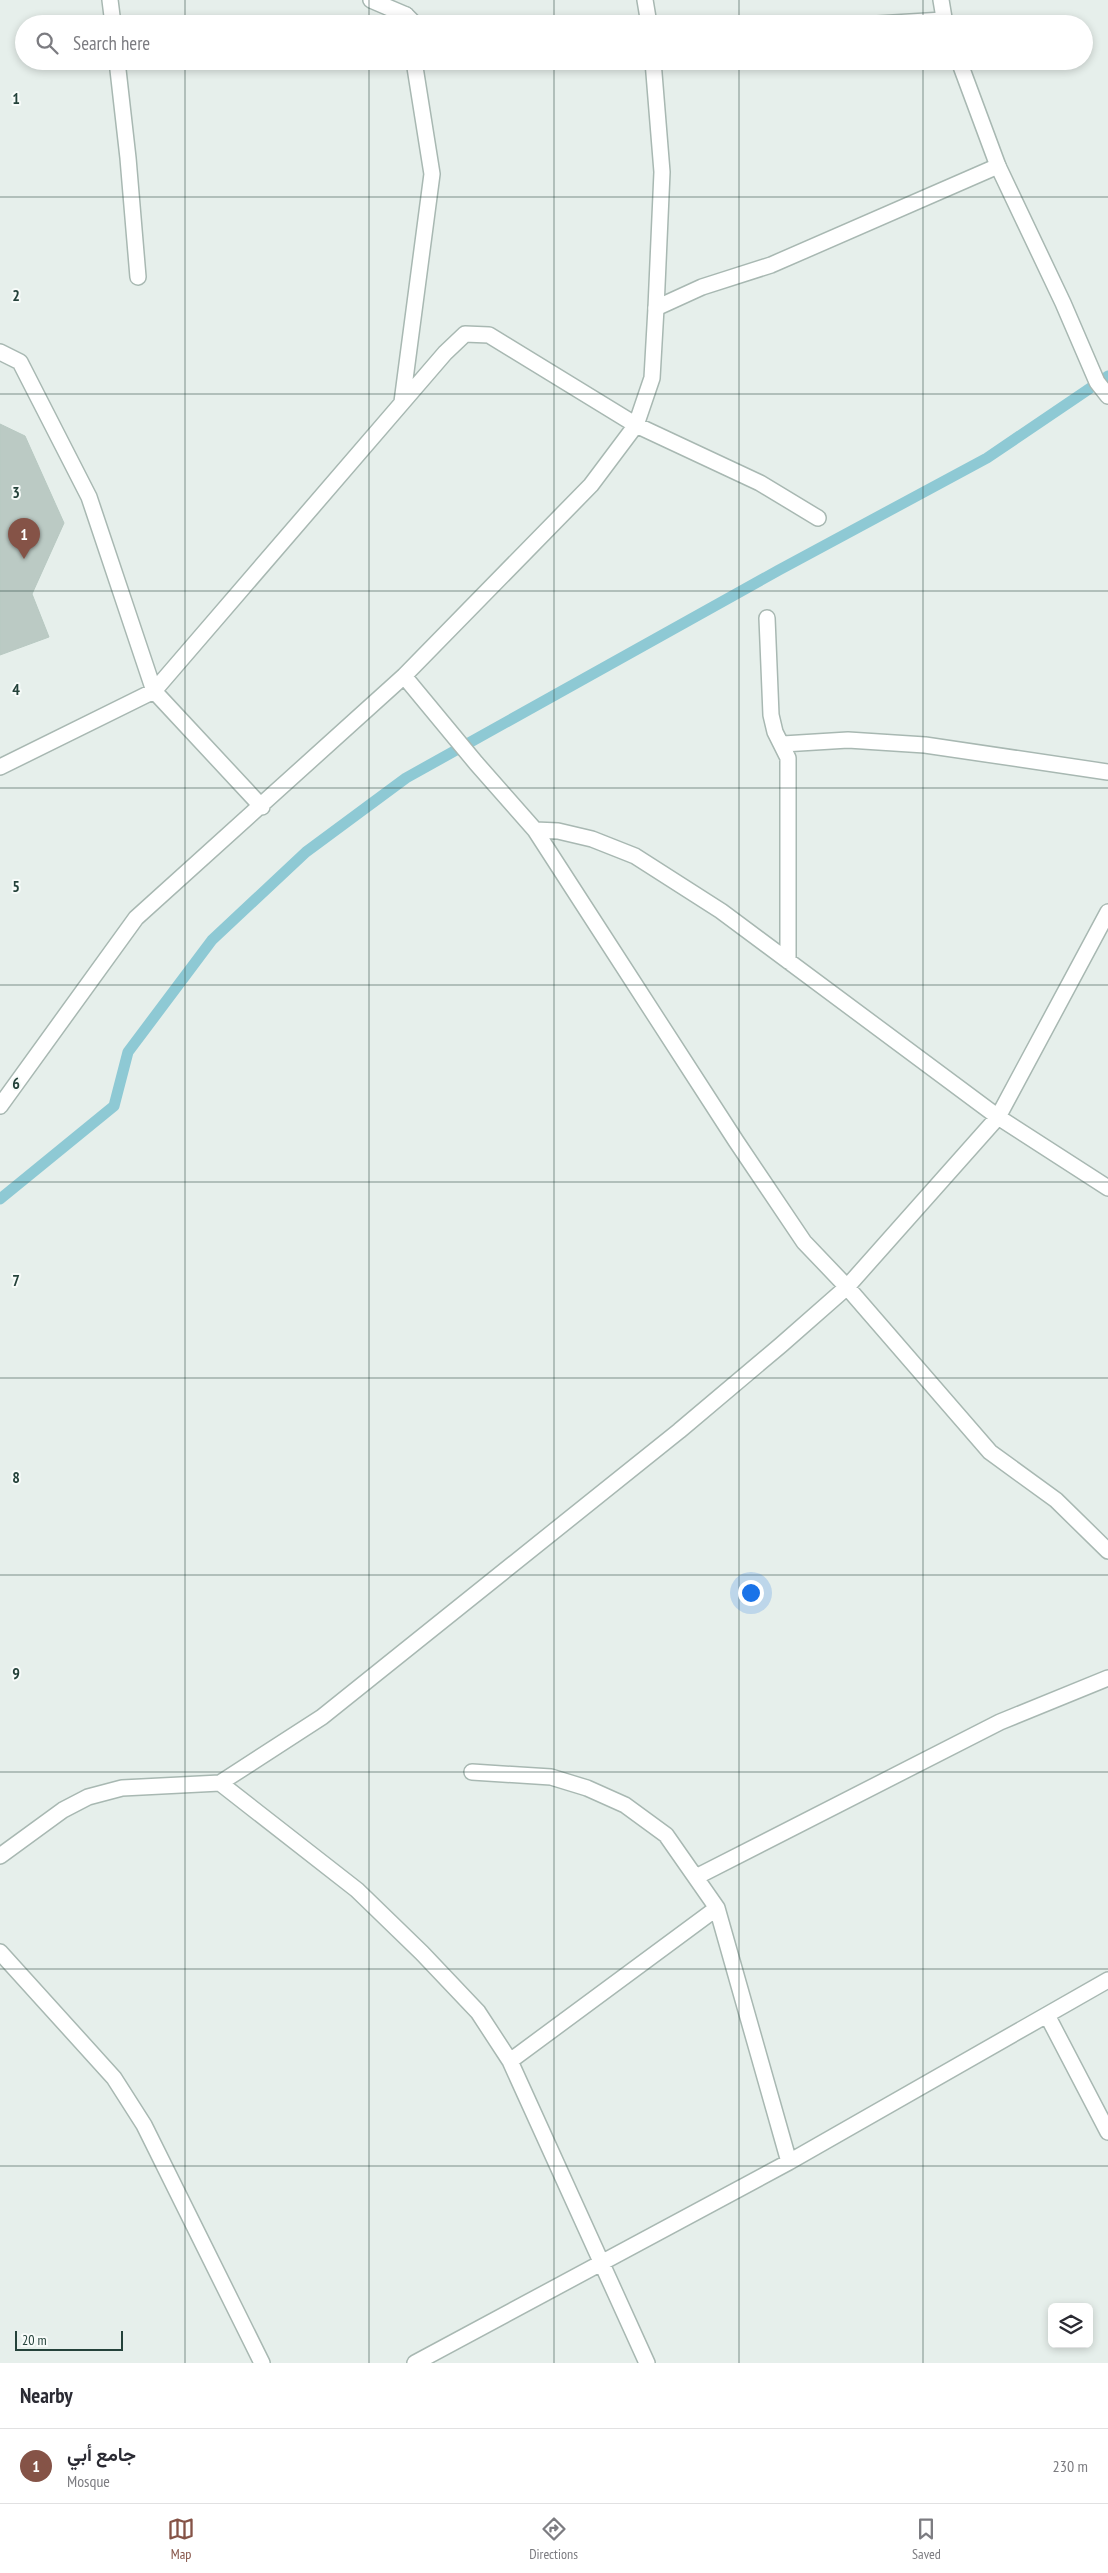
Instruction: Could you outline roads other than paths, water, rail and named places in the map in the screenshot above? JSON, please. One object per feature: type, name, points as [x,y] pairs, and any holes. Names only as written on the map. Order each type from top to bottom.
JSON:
[{"type":"street","points":[[110,0],[112,15]]},
{"type":"street","points":[[371,0],[406,15]]},
{"type":"street","points":[[645,0],[648,15]]},
{"type":"street","points":[[941,0],[943,15]]},
{"type":"street","points":[[118,70],[138,277]]},
{"type":"street","points":[[402,402],[432,174],[415,70]]},
{"type":"street","points":[[0,1106],[136,918],[262,807],[404,676],[591,485],[636,425],[652,378],[656,308],[662,172],[654,70]]},
{"type":"street","points":[[962,70],[998,166],[1064,303],[1097,382],[1108,396]]},
{"type":"street","points":[[656,308],[702,286],[771,264],[998,166]]},
{"type":"street","points":[[0,766],[154,691],[445,352],[464,334],[490,336],[636,425],[760,483],[818,518]]},
{"type":"street","points":[[0,352],[20,362],[90,497],[154,691],[262,807]]},
{"type":"street","points":[[767,618],[771,716],[775,732],[788,758],[790,786],[788,961]]},
{"type":"street","points":[[404,676],[535,830],[725,1124],[804,1242],[847,1287],[990,1452],[1056,1500],[1108,1551]]},
{"type":"street","points":[[782,744],[848,740],[925,745],[1108,772]]},
{"type":"street","points":[[535,830],[558,831],[592,839],[635,856],[722,911],[998,1117],[1108,1188]]},
{"type":"street","points":[[0,1856],[63,1810],[88,1796],[122,1788],[220,1783],[322,1717],[679,1431],[847,1287],[998,1117],[1108,912]]},
{"type":"street","points":[[696,1877],[1000,1722],[1108,1678]]},
{"type":"street","points":[[472,1772],[551,1777],[588,1788],[625,1805],[666,1836],[717,1908],[789,2162]]},
{"type":"street","points":[[220,1783],[357,1890],[422,1953],[478,2012],[510,2061],[647,2363]]},
{"type":"street","points":[[510,2061],[717,1908]]},
{"type":"street","points":[[0,1952],[114,2078],[144,2125],[262,2363]]},
{"type":"street","points":[[415,2363],[789,2162],[1108,1980]]},
{"type":"street","points":[[1047,2015],[1108,2132]]},
{"type":"waterway","points":[[0,1199],[114,1106],[128,1052],[212,940],[306,852],[406,778],[779,570],[987,458],[1108,376]]},
{"type":"place","name":"جامع أبي","points":[[24,559]]}]
